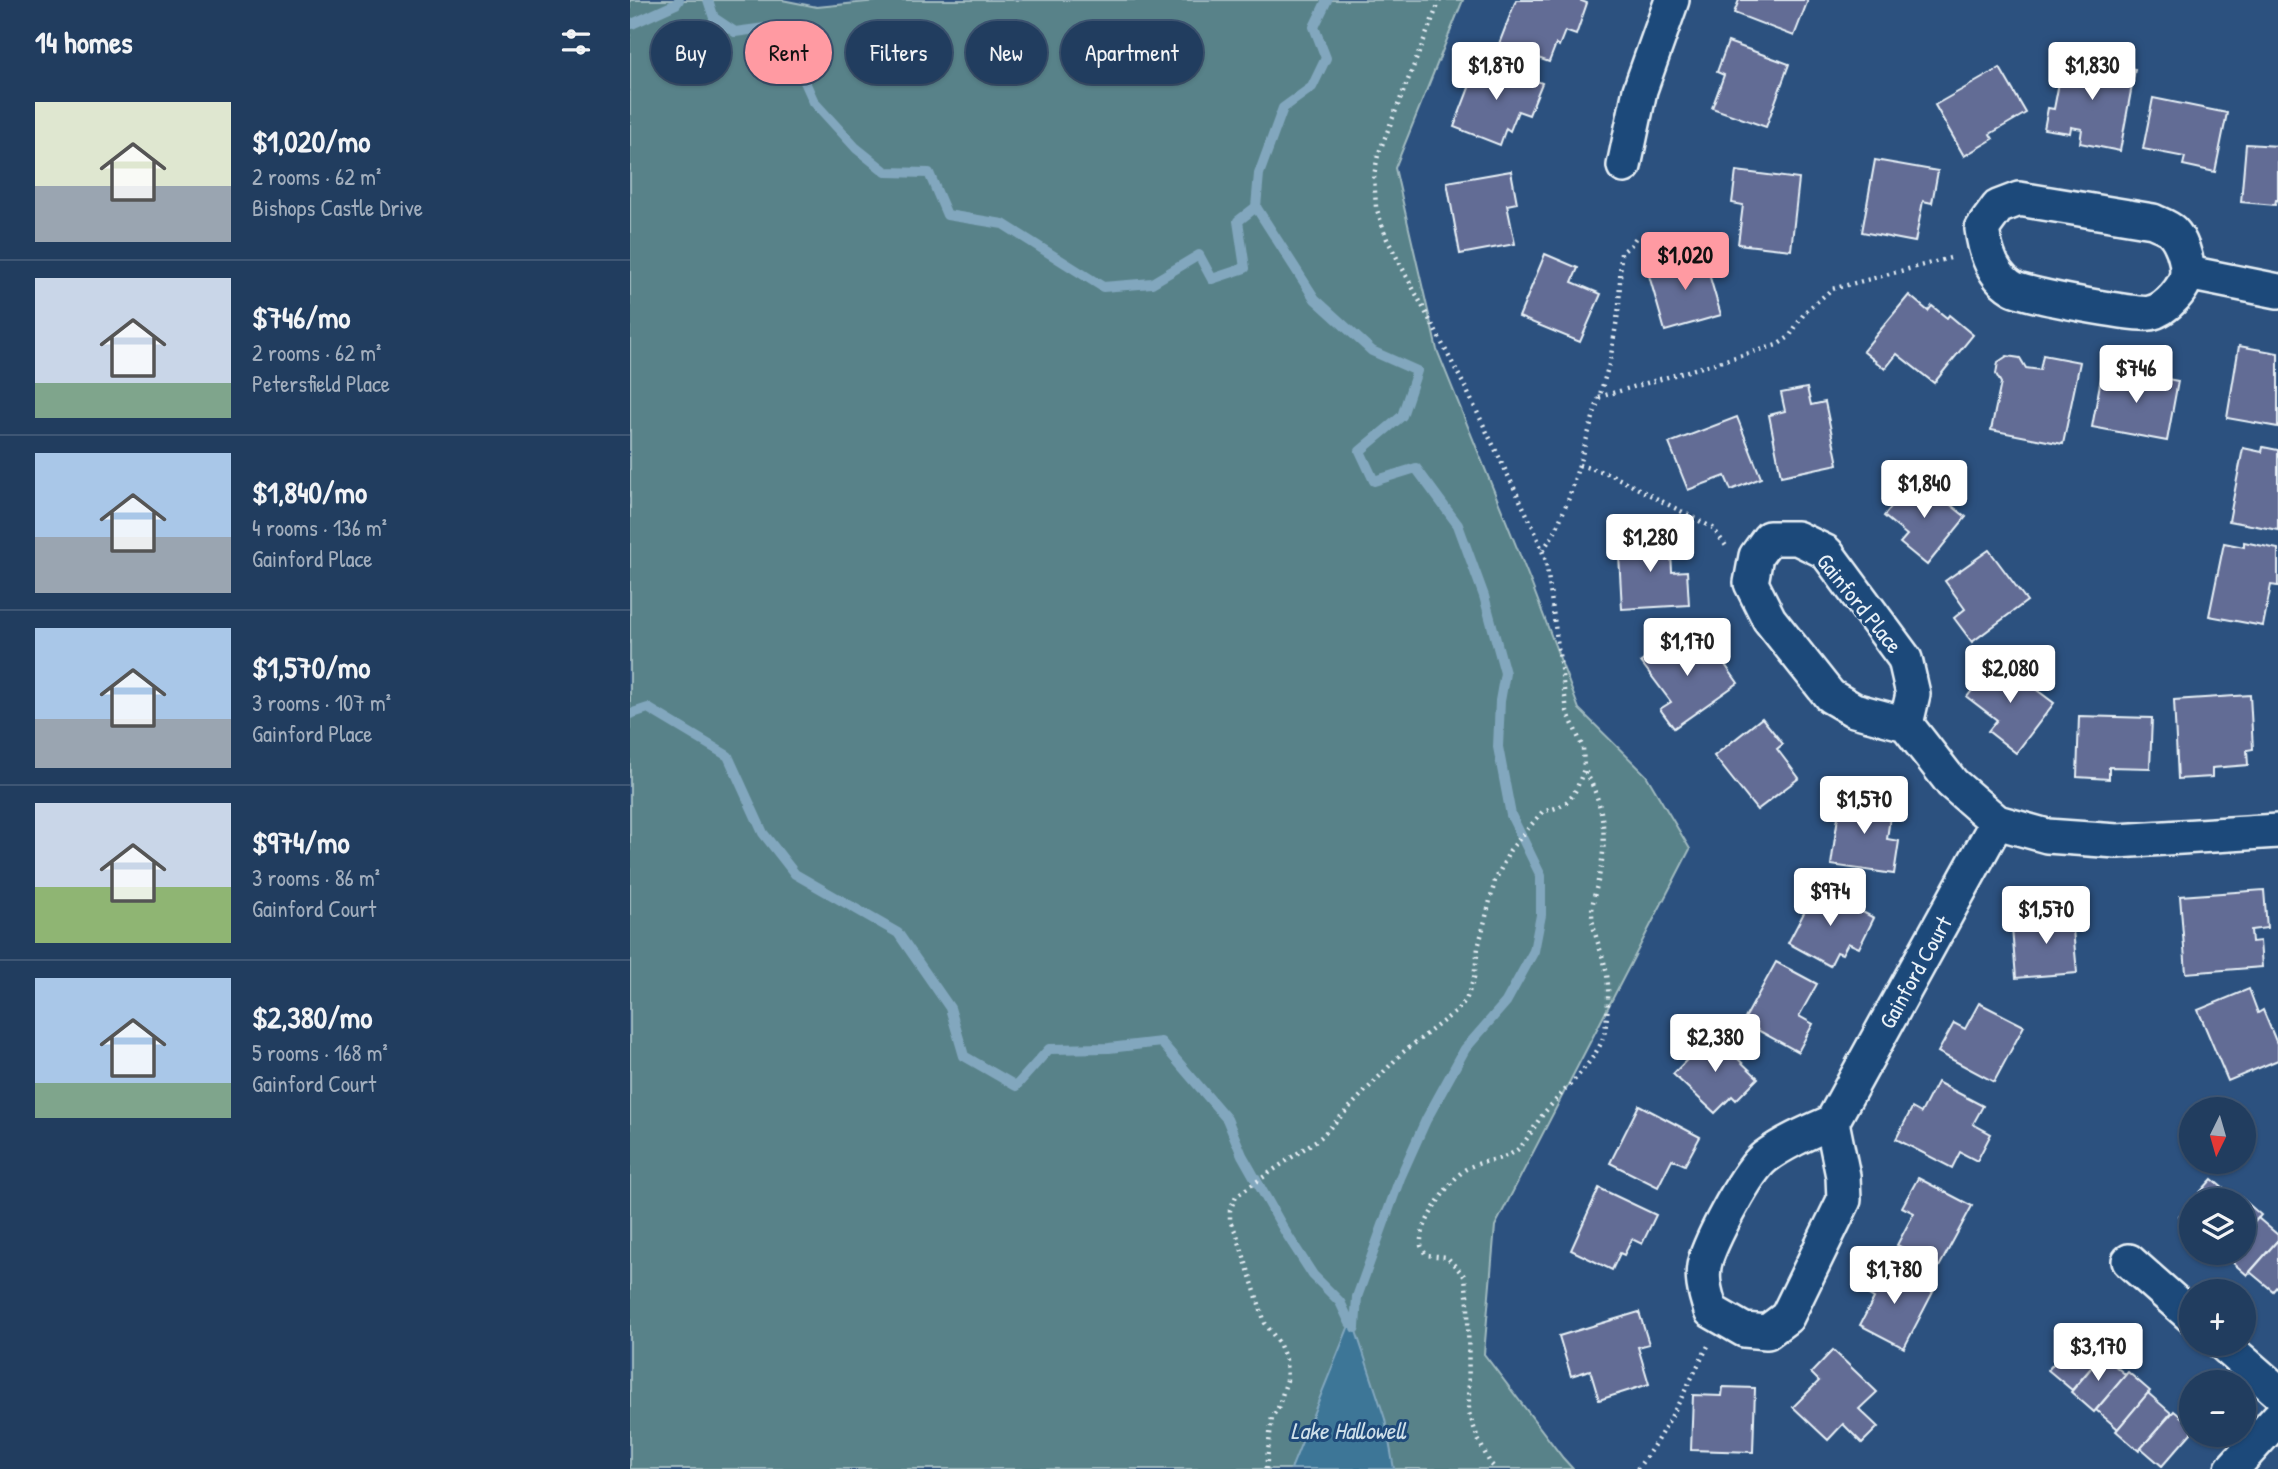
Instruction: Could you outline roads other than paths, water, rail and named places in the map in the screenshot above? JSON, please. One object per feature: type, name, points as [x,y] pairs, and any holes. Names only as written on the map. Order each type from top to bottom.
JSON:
[{"type":"street","points":[[1624,166],[1640,90],[1672,0]]},
{"type":"street","points":[[2020,199],[2153,221],[2172,230],[2182,246],[2188,273],[2172,302],[2151,313],[2126,313],[2014,289],[1996,274],[1985,249],[1982,229],[1998,206],[2020,199]]},
{"type":"street","points":[[2188,273],[2278,291]]},
{"type":"street","name":"Gainford Place","points":[[1769,538],[1797,538],[1826,552],[1905,659],[1913,694],[1906,724],[1854,710],[1829,696],[1769,619],[1751,583],[1756,556],[1769,538]]},
{"type":"street","points":[[1906,724],[1952,783],[1997,822],[2047,835],[2118,841],[2278,831]]},
{"type":"street","name":"Gainford Court","points":[[1832,1122],[1997,822]]},
{"type":"street","points":[[1832,1122],[1843,1177],[1843,1200],[1787,1317],[1767,1332],[1744,1330],[1711,1311],[1703,1287],[1706,1259],[1743,1184],[1764,1158],[1793,1140],[1832,1122]]},
{"type":"street","points":[[2129,1261],[2179,1305]]},
{"type":"street","points":[[2237,1356],[2278,1392]]},
{"type":"street","points":[[2232,1469],[2278,1418]]},
{"type":"water","name":"Lake Hallowell","points":[[1348,1319],[1355,1328],[1385,1419],[1394,1469],[1291,1469],[1350,1323]]},
{"type":"waterway","points":[[630,22],[632,24],[676,4],[679,0]]},
{"type":"waterway","points":[[708,0],[714,18],[735,32],[780,26],[814,102],[856,148],[886,172],[929,173],[947,215],[1003,224],[1103,287],[1152,283],[1199,255],[1212,279],[1245,268],[1238,221],[1256,207]]},
{"type":"waterway","points":[[1327,0],[1314,27],[1326,58],[1312,87],[1283,108],[1259,174],[1256,207],[1315,299],[1372,351],[1417,371],[1402,416],[1360,451],[1374,481],[1416,468],[1458,525],[1484,596],[1505,673],[1500,701],[1498,747],[1511,815],[1541,876],[1541,915],[1534,951],[1506,1002],[1465,1049],[1426,1120],[1400,1178],[1357,1297],[1355,1328]]},
{"type":"waterway","points":[[630,714],[648,708],[728,756],[763,833],[795,874],[898,933],[950,1008],[964,1056],[1016,1086],[1049,1049],[1109,1048],[1161,1042],[1227,1119],[1242,1155],[1286,1233],[1313,1275],[1340,1302],[1350,1323]]}]
